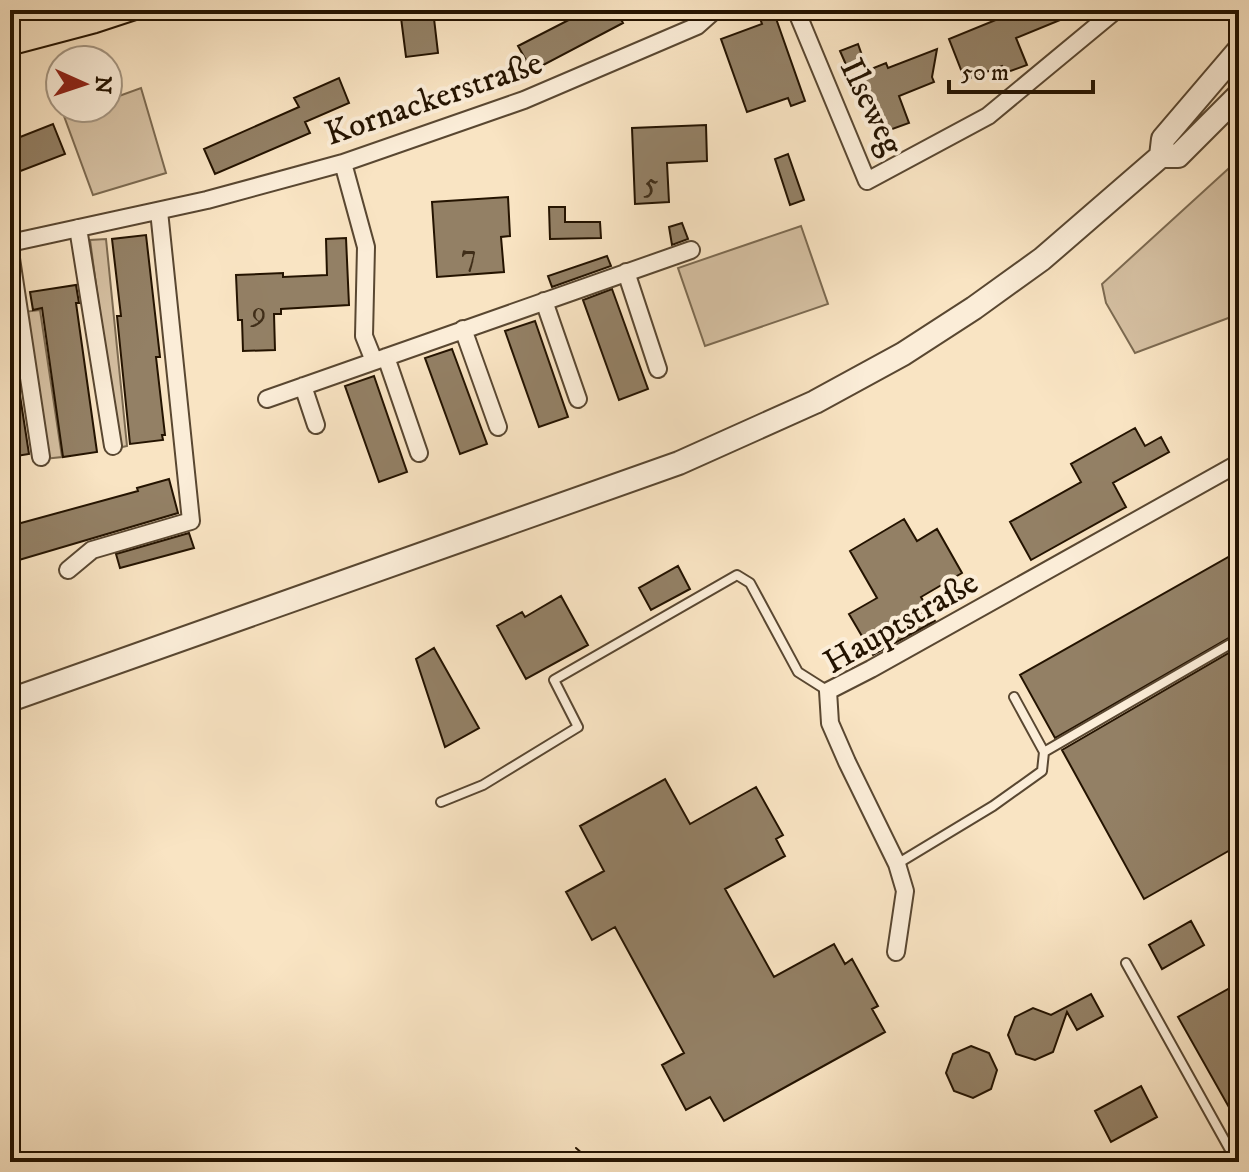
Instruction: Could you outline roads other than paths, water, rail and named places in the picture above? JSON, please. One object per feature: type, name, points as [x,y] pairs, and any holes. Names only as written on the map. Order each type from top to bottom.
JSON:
[{"type":"street","name":"Kornackerstraße","points":[[10,243],[207,200],[343,163],[524,100],[697,26],[715,10]]},
{"type":"street","name":"Ilseweg","points":[[796,10],[867,181],[988,116],[1116,10]]},
{"type":"street","points":[[1161,156],[1163,139],[1239,50]]},
{"type":"street","points":[[10,700],[679,463],[815,402],[903,354],[1042,259],[1161,156],[1178,156],[1239,95]]},
{"type":"street","points":[[343,163],[366,247],[364,336],[380,359],[419,453]]},
{"type":"street","points":[[68,570],[92,550],[191,521],[159,211]]},
{"type":"street","points":[[78,228],[113,446]]},
{"type":"street","points":[[267,399],[691,250]]},
{"type":"street","points":[[10,252],[41,457]]},
{"type":"street","points":[[626,272],[658,369]]},
{"type":"street","points":[[544,301],[578,399]]},
{"type":"street","points":[[463,329],[498,427]]},
{"type":"street","points":[[303,386],[316,425]]},
{"type":"street","name":"Hauptstraße","points":[[896,952],[905,891],[897,864],[830,723],[828,691],[1239,463]]},
{"type":"lane","points":[[441,802],[483,785],[578,727],[554,680],[737,575],[750,583],[798,672],[828,691]]},
{"type":"lane","points":[[1044,752],[1239,639]]},
{"type":"lane","points":[[897,864],[993,806],[1042,771],[1044,752],[1014,697]]},
{"type":"lane","points":[[1126,963],[1235,1159],[1224,1162]]},
{"type":"tram line","points":[[10,56],[167,10]]},
{"type":"tram line","points":[[576,1148],[592,1162]]}]
